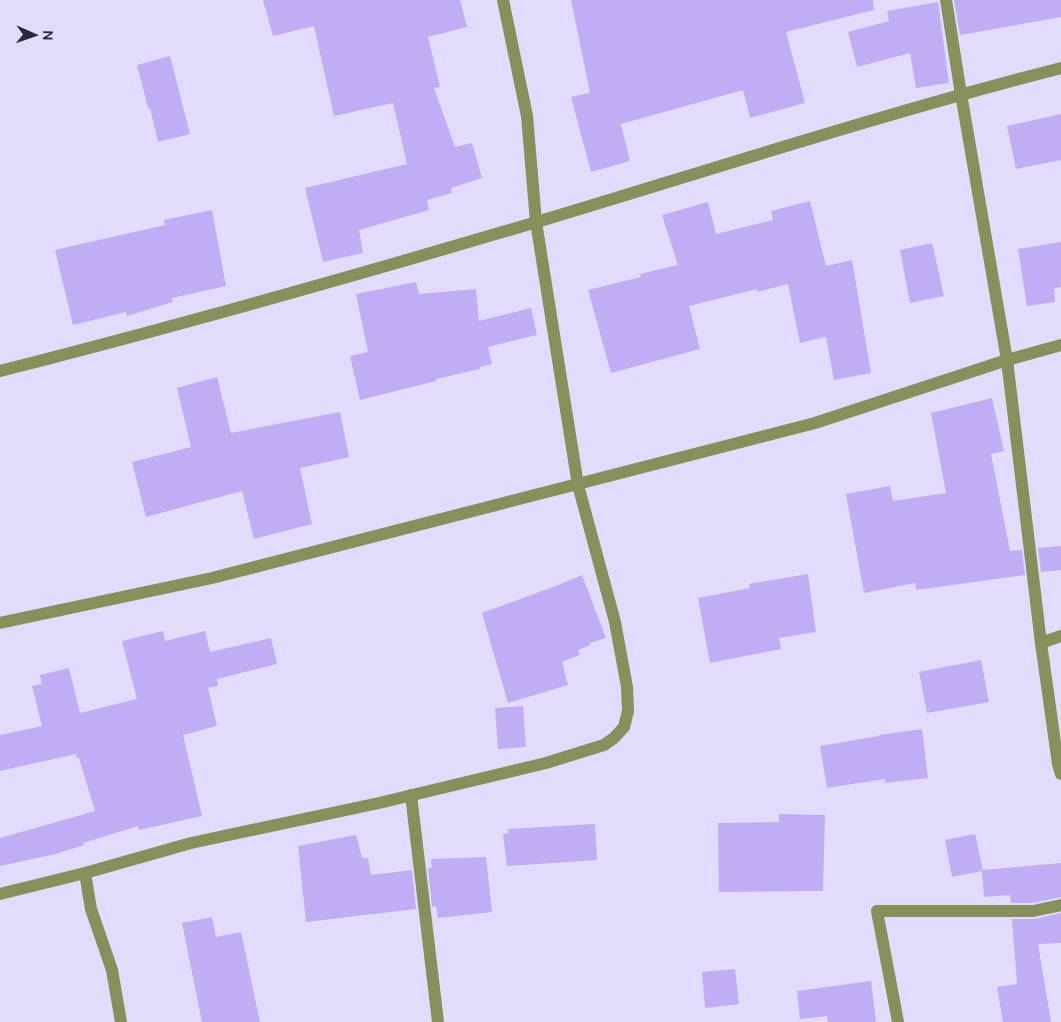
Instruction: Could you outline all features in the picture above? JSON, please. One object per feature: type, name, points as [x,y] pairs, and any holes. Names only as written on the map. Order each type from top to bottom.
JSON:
[{"type":"street","points":[[0,894],[85,873],[192,843],[546,763],[604,745],[614,738],[624,726],[628,710],[627,687],[615,622],[578,485],[536,222],[527,116],[503,0]]},
{"type":"street","points":[[946,0],[1007,360],[1040,643],[1061,774]]},
{"type":"street","points":[[0,371],[145,334],[536,222],[961,94],[1061,68]]},
{"type":"street","points":[[0,622],[212,578],[578,485],[815,423],[1007,360],[1061,345]]},
{"type":"street","points":[[1040,643],[1061,636]]},
{"type":"street","points":[[411,795],[438,1022]]},
{"type":"street","points":[[85,873],[91,909],[112,970],[121,1022]]},
{"type":"street","points":[[898,1022],[877,911],[1033,911],[1061,905]]},
{"type":"building","points":[[263,0],[460,0],[467,27],[428,37],[440,87],[434,88],[455,147],[472,143],[482,178],[451,188],[452,193],[427,200],[429,210],[359,230],[363,253],[323,262],[305,188],[407,164],[393,103],[334,116],[314,26],[273,36]]},
{"type":"building","points":[[571,0],[873,0],[874,10],[786,32],[805,103],[750,118],[743,90],[621,124],[630,161],[591,172],[571,97],[590,93]]},
{"type":"building","points":[[954,0],[1061,0],[1061,17],[960,35]]},
{"type":"building","points":[[938,2],[949,83],[916,88],[910,53],[857,67],[848,32],[889,21],[887,11]]},
{"type":"building","points":[[170,56],[190,134],[158,142],[137,65]]},
{"type":"building","points":[[1061,114],[1061,160],[1016,169],[1007,126]]},
{"type":"building","points":[[810,201],[826,266],[852,260],[871,373],[834,380],[826,337],[800,343],[788,284],[757,292],[757,289],[689,306],[700,349],[611,373],[588,290],[641,277],[640,274],[678,265],[662,215],[708,202],[716,234],[773,220],[771,211]]},
{"type":"building","points":[[212,210],[226,286],[172,298],[173,302],[127,316],[126,312],[73,325],[55,250],[165,225],[164,220]]},
{"type":"building","points":[[1061,242],[1061,287],[1054,289],[1055,302],[1027,306],[1018,249]]},
{"type":"building","points":[[932,243],[944,296],[910,303],[900,250]]},
{"type":"building","points":[[416,282],[419,294],[476,289],[479,321],[531,308],[537,335],[488,347],[492,364],[480,367],[480,369],[360,400],[350,356],[368,352],[356,294]]},
{"type":"building","points":[[217,377],[231,433],[340,412],[349,457],[300,468],[312,524],[254,539],[242,491],[146,517],[132,462],[191,447],[177,388]]},
{"type":"building","points":[[992,398],[1004,451],[991,454],[1010,551],[1022,550],[1025,575],[916,590],[915,583],[864,593],[846,494],[890,486],[893,501],[946,493],[931,413]]},
{"type":"building","points":[[1061,546],[1061,570],[1041,572],[1038,548]]},
{"type":"building","points":[[808,574],[816,632],[779,638],[781,649],[710,663],[698,598],[750,588],[749,584]]},
{"type":"building","points":[[582,575],[606,638],[590,643],[591,645],[578,650],[580,655],[562,662],[568,685],[508,703],[482,613]]},
{"type":"building","points":[[163,631],[165,641],[205,631],[210,652],[271,638],[277,664],[217,679],[218,686],[208,688],[217,726],[183,735],[202,816],[139,830],[138,826],[83,843],[84,845],[56,854],[0,866],[0,838],[95,811],[79,758],[77,758],[76,754],[0,771],[0,735],[42,726],[32,686],[42,684],[40,675],[69,668],[80,713],[137,699],[122,641]]},
{"type":"building","points":[[981,660],[989,702],[927,713],[919,672]]},
{"type":"building","points":[[523,706],[526,747],[498,749],[495,708]]},
{"type":"building","points":[[922,729],[928,778],[885,783],[885,779],[827,788],[820,746]]},
{"type":"building","points":[[779,814],[825,815],[823,891],[719,892],[718,823],[779,822]]},
{"type":"building","points":[[595,824],[597,860],[507,866],[503,834],[509,833],[508,829]]},
{"type":"building","points":[[975,834],[983,870],[1061,863],[1061,897],[1032,903],[1011,903],[1010,895],[984,897],[982,871],[952,877],[945,840]]},
{"type":"building","points":[[356,835],[362,858],[368,858],[371,875],[412,870],[416,909],[306,922],[298,846]]},
{"type":"building","points":[[486,857],[492,912],[438,918],[436,906],[432,907],[428,868],[432,868],[431,859]]},
{"type":"building","points":[[1061,913],[1061,943],[1038,944],[1051,1022],[1003,1022],[997,987],[1017,984],[1012,919],[1035,919]]},
{"type":"building","points":[[212,917],[216,937],[241,932],[260,1022],[202,1022],[182,923]]},
{"type":"building","points":[[735,969],[739,1004],[705,1008],[702,972]]},
{"type":"building","points":[[871,981],[876,1022],[828,1022],[827,1016],[800,1019],[797,991]]}]
